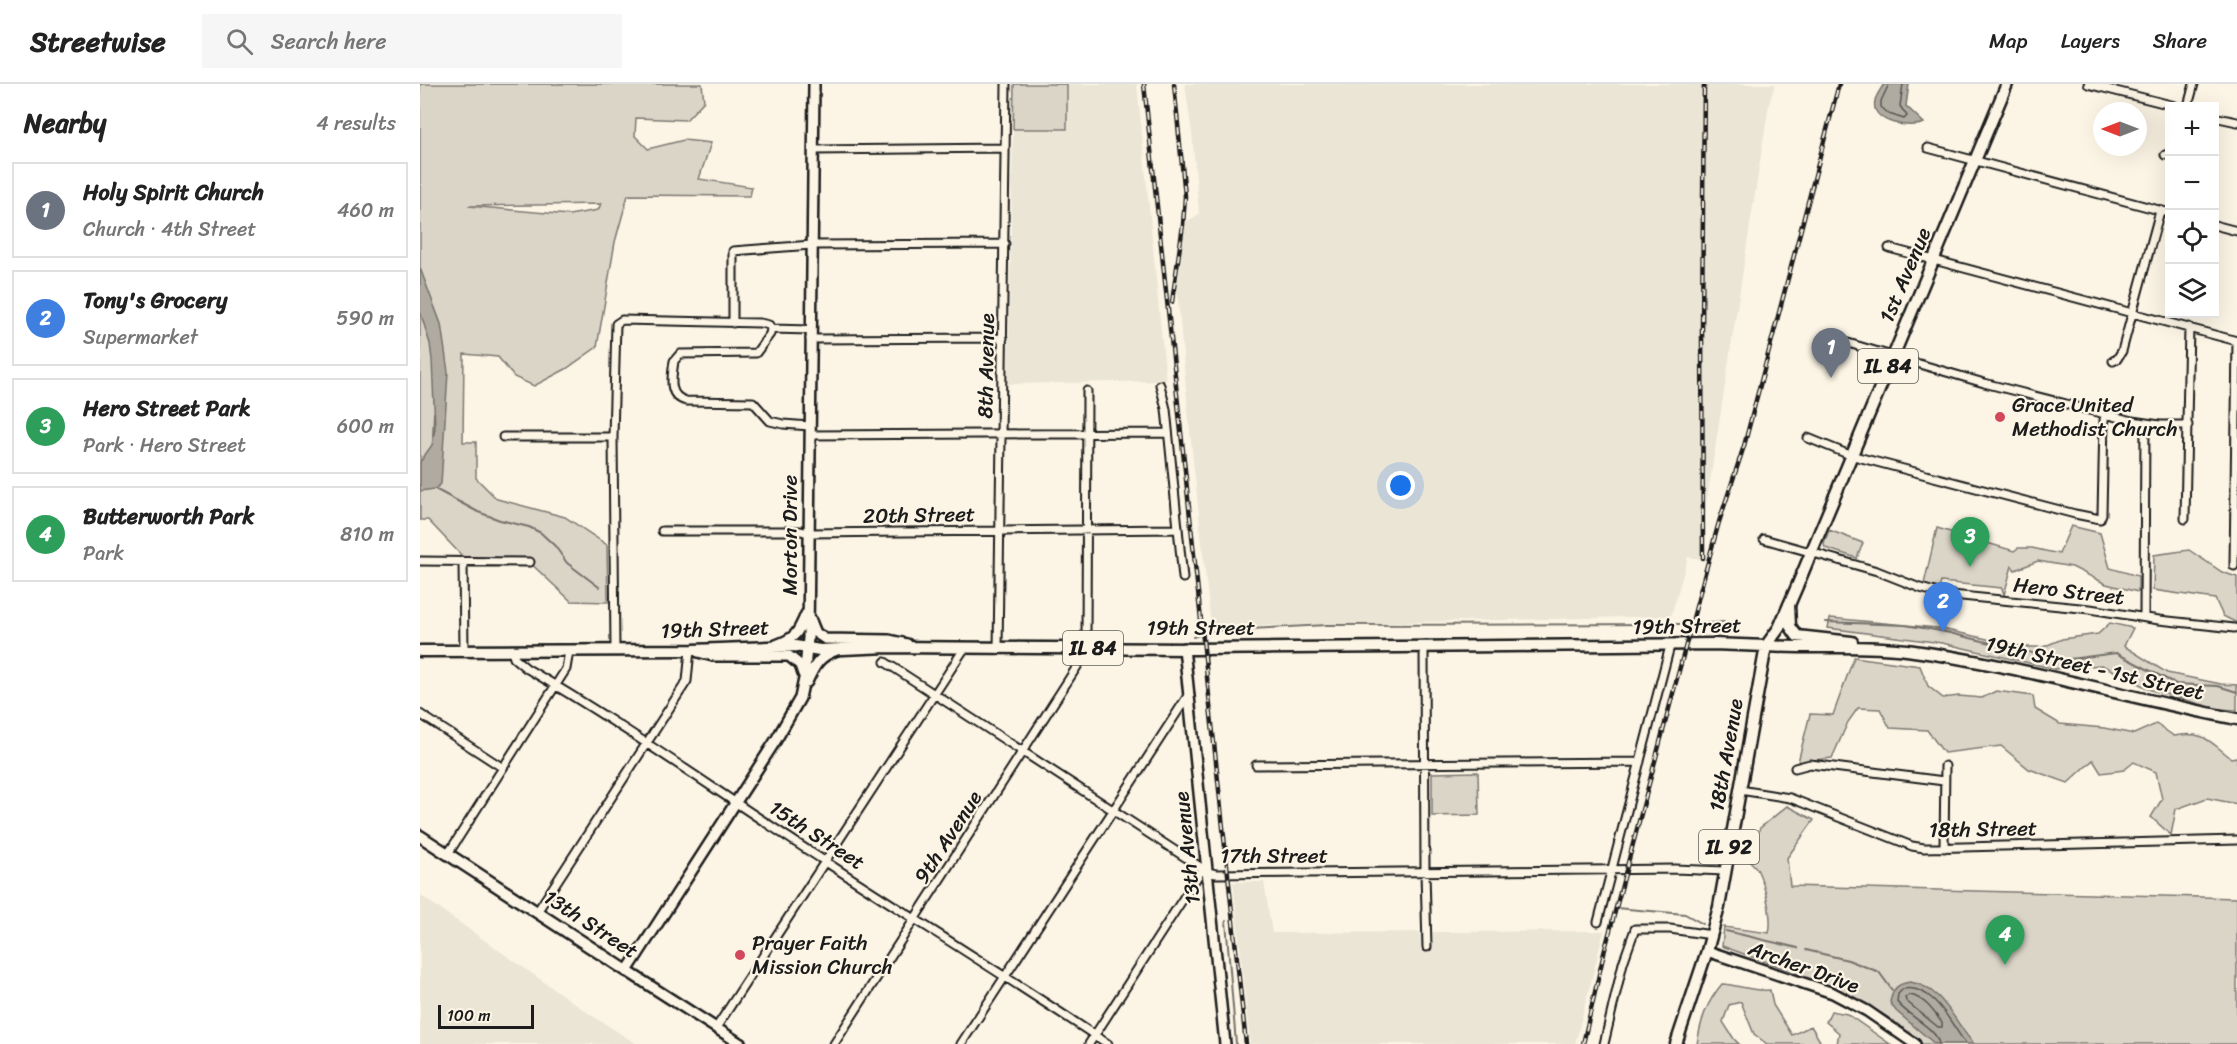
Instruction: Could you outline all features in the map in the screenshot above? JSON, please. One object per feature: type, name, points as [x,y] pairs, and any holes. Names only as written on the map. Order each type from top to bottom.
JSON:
[{"type":"main road","name":"1st Avenue","points":[[1766,646],[1779,628],[2007,84]]},
{"type":"main road","points":[[1789,603],[1790,626],[1800,638],[1839,640],[1879,647]]},
{"type":"main road","name":"19th Street","points":[[420,651],[692,650],[771,646],[840,649],[1766,646]]},
{"type":"main road","name":"19th Street - 1st Street","points":[[1766,646],[1879,647],[1992,664],[2237,719]]},
{"type":"main road","name":"18th Avenue","points":[[1676,1044],[1712,935],[1766,646]]},
{"type":"main road","name":"13th Street","points":[[420,836],[627,971]]},
{"type":"street","name":"Morton Drive","points":[[627,971],[800,698],[804,679],[808,610],[814,84]]},
{"type":"street","name":"8th Avenue","points":[[998,649],[1006,84]]},
{"type":"street","points":[[2088,84],[2165,103]]},
{"type":"street","points":[[2189,102],[2194,84]]},
{"type":"street","points":[[2219,118],[2237,122]]},
{"type":"street","points":[[814,150],[1005,148]]},
{"type":"street","points":[[1928,148],[2165,212]]},
{"type":"street","points":[[2113,361],[2122,351],[2160,210]]},
{"type":"street","points":[[2219,226],[2237,231]]},
{"type":"street","points":[[733,323],[733,251],[812,245],[1005,244]]},
{"type":"street","points":[[1889,248],[2237,341],[2234,566]]},
{"type":"street","points":[[615,650],[613,437],[616,324],[622,320],[765,324],[771,329],[811,334],[1003,338]]},
{"type":"street","points":[[2186,519],[2189,327]]},
{"type":"street","points":[[771,329],[770,334],[756,353],[680,354],[674,361],[672,374],[674,396],[682,400],[753,402],[770,421],[810,431],[1001,435],[1168,433]]},
{"type":"street","points":[[1848,343],[1984,383],[2145,423],[2187,425]]},
{"type":"street","points":[[1160,385],[1164,399],[1183,578]]},
{"type":"street","points":[[1087,391],[1088,648]]},
{"type":"street","points":[[1808,438],[1850,455],[2100,519],[2103,514],[2106,413]]},
{"type":"street","points":[[2144,617],[2145,423]]},
{"type":"street","points":[[503,437],[613,437]]},
{"type":"street","name":"20th Street","points":[[662,531],[1178,529]]},
{"type":"street","name":"Hero Street","points":[[1764,539],[1877,571],[1942,594],[2090,609],[2234,628]]},
{"type":"street","points":[[420,561],[530,562]]},
{"type":"street","points":[[463,562],[464,651]]},
{"type":"street","points":[[771,646],[790,640],[797,634],[808,610]]},
{"type":"street","points":[[808,610],[816,633],[825,639],[889,640],[927,648]]},
{"type":"street","points":[[1598,922],[1670,646]]},
{"type":"street","points":[[1424,647],[1425,872],[1428,947]]},
{"type":"street","name":"9th Avenue","points":[[834,1044],[1025,751],[1088,648]]},
{"type":"street","name":"13th Avenue","points":[[1184,648],[1225,1044]]},
{"type":"street","points":[[800,698],[816,663],[828,653],[840,649]]},
{"type":"street","points":[[716,1028],[964,649]]},
{"type":"street","points":[[537,912],[687,681],[692,650],[713,656],[789,656],[800,665],[804,679]]},
{"type":"street","name":"15th Street","points":[[512,651],[516,661],[1108,1044]]},
{"type":"street","points":[[448,854],[556,686],[566,669],[569,651]]},
{"type":"street","name":"17th Street","points":[[885,662],[1025,751],[1113,811],[1206,870],[1216,874],[1675,869],[1725,871]]},
{"type":"street","points":[[961,1044],[1189,693]]},
{"type":"street","points":[[420,714],[503,768]]},
{"type":"street","points":[[1256,765],[1640,762]]},
{"type":"street","points":[[1795,768],[1810,764],[1944,781]]},
{"type":"street","points":[[1944,848],[1945,765]]},
{"type":"street","name":"18th Street","points":[[1740,790],[1790,798],[1912,846],[1944,848],[2237,840]]},
{"type":"street","points":[[1089,1044],[1206,870]]},
{"type":"street","points":[[1604,1044],[1623,963],[1635,929],[1670,929],[1712,935]]},
{"type":"street","name":"Archer Drive","points":[[1707,951],[1833,993],[1867,1011],[1915,1044]]},
{"type":"street","name":"13th Street","points":[[627,971],[741,1044]]},
{"type":"street","points":[[1217,1044],[1224,1034]]},
{"type":"shaded area","points":[[420,84],[702,84],[704,101],[686,120],[636,118],[635,136],[648,149],[684,140],[711,143],[699,179],[752,187],[750,196],[628,195],[615,242],[597,347],[566,369],[534,386],[514,377],[498,357],[464,354],[463,442],[476,442],[476,478],[497,499],[565,517],[607,545],[608,602],[571,601],[527,560],[465,559],[428,520],[420,520]],"holes":[[[601,204],[598,210],[569,215],[468,206]]]},
{"type":"shaded area","points":[[1014,84],[1067,84],[1067,129],[1013,129]]},
{"type":"shaded area","points":[[1067,84],[1137,84],[1166,381],[1008,384],[1013,129],[1067,129]]},
{"type":"shaded area","points":[[1185,84],[1775,84],[1769,104],[1707,500],[1701,559],[1688,557],[1671,616],[1211,627],[1177,289],[1186,222],[1199,214]]},
{"type":"shaded area","points":[[2071,526],[2100,533],[2110,568],[2138,576],[2138,592],[2106,584],[2072,567],[2038,561],[2015,570],[2012,566],[2004,595],[2002,588],[1941,582],[1939,589],[1924,584],[1937,528],[2014,551],[2018,548],[2032,548],[2059,554]]},
{"type":"shaded area","points":[[1829,530],[1863,543],[1857,558],[1825,548],[1824,544]]},
{"type":"shaded area","points":[[2189,550],[2222,572],[2237,577],[2237,623],[2223,616],[2215,599],[2153,590],[2154,555]]},
{"type":"shaded area","points":[[1830,618],[1938,628],[2023,647],[2043,647],[2062,639],[2098,634],[2110,623],[2133,628],[2124,646],[2167,673],[2237,685],[2237,710],[2217,709],[2151,690],[2102,665],[2055,669],[1942,643],[1828,628]]},
{"type":"shaded area","points":[[1854,657],[1920,666],[1928,686],[1943,698],[1959,696],[1982,698],[1996,691],[2033,696],[2035,709],[2060,724],[2104,728],[2134,734],[2156,724],[2174,736],[2192,735],[2205,738],[2231,758],[2237,757],[2237,804],[2207,798],[2176,809],[2171,835],[2151,817],[2162,799],[2156,772],[2134,762],[2124,770],[2101,773],[2093,760],[2068,783],[2029,769],[2001,746],[1944,753],[1927,730],[1890,728],[1880,709],[1858,708],[1848,722],[1832,758],[1798,762],[1810,714],[1833,715]]},
{"type":"shaded area","points":[[1478,772],[1479,815],[1432,816],[1432,773]]},
{"type":"shaded area","points":[[1787,806],[1814,820],[1787,858],[1790,886],[2237,898],[2237,1044],[1922,1044],[1900,1026],[1853,997],[1802,975],[1722,946],[1724,927],[1769,933],[1768,902],[1763,885],[1757,869],[1746,857],[1760,828]]},
{"type":"shaded area","points":[[1233,882],[1264,882],[1272,933],[1604,931],[1575,1044],[1250,1044]]},
{"type":"shaded area","points":[[420,895],[591,1015],[637,1044],[420,1044]]},
{"type":"shaded area","points":[[1722,984],[1770,990],[1773,1005],[1792,1035],[1811,1026],[1820,1041],[1818,1044],[1767,1044],[1754,1034],[1741,1002],[1729,1005],[1723,1022],[1739,1044],[1697,1044],[1705,1012]]},
{"type":"shaded area","points":[[1831,1011],[1847,1014],[1890,1044],[1837,1044],[1839,1033],[1826,1022]]},
{"type":"water","points":[[1884,84],[1909,84],[1906,106],[1924,123],[1901,124],[1879,115],[1875,109],[1875,101]]},
{"type":"water","points":[[420,268],[441,324],[448,372],[441,484],[435,489],[420,491],[420,462],[432,445],[435,428],[430,344],[420,311]]},
{"type":"water","points":[[1910,982],[1921,985],[1939,998],[1974,1044],[1935,1044],[1896,1011],[1890,1002],[1894,990],[1901,984]]},
{"type":"waterway","points":[[433,438],[434,413]]},
{"type":"waterway","points":[[435,489],[478,512],[529,527],[541,533],[555,546],[567,563],[599,587]]},
{"type":"waterway","points":[[1700,624],[1724,622]]},
{"type":"waterway","points":[[1826,622],[1905,625],[1941,631],[2062,660],[2116,653],[2176,684],[2218,686],[2237,692]]},
{"type":"waterway","points":[[1193,637],[1211,631],[1327,625],[1682,624]]},
{"type":"waterway","points":[[1616,908],[1685,914],[1703,924]]},
{"type":"waterway","points":[[1226,921],[1236,1044]]},
{"type":"waterway","points":[[1726,931],[1798,948]]},
{"type":"waterway","points":[[1806,950],[1848,960],[1879,972],[1892,990]]},
{"type":"railway","points":[[1144,84],[1246,1044]]},
{"type":"railway","points":[[1172,302],[1185,196],[1174,84]]},
{"type":"railway","points":[[1703,558],[1704,84]]},
{"type":"railway","points":[[1583,1044],[1604,953],[1705,573],[1744,446],[1839,84]]},
{"type":"place","name":"Holy Spirit Church","points":[[1831,378]]},
{"type":"place","name":"Grace United Methodist Church","points":[[2000,417]]},
{"type":"place","name":"Hero Street Park","points":[[1970,567]]},
{"type":"place","name":"Tony's Grocery","points":[[1943,632]]},
{"type":"place","name":"Prayer Faith Mission Church","points":[[740,955]]},
{"type":"place","name":"Butterworth Park","points":[[2005,965]]}]
